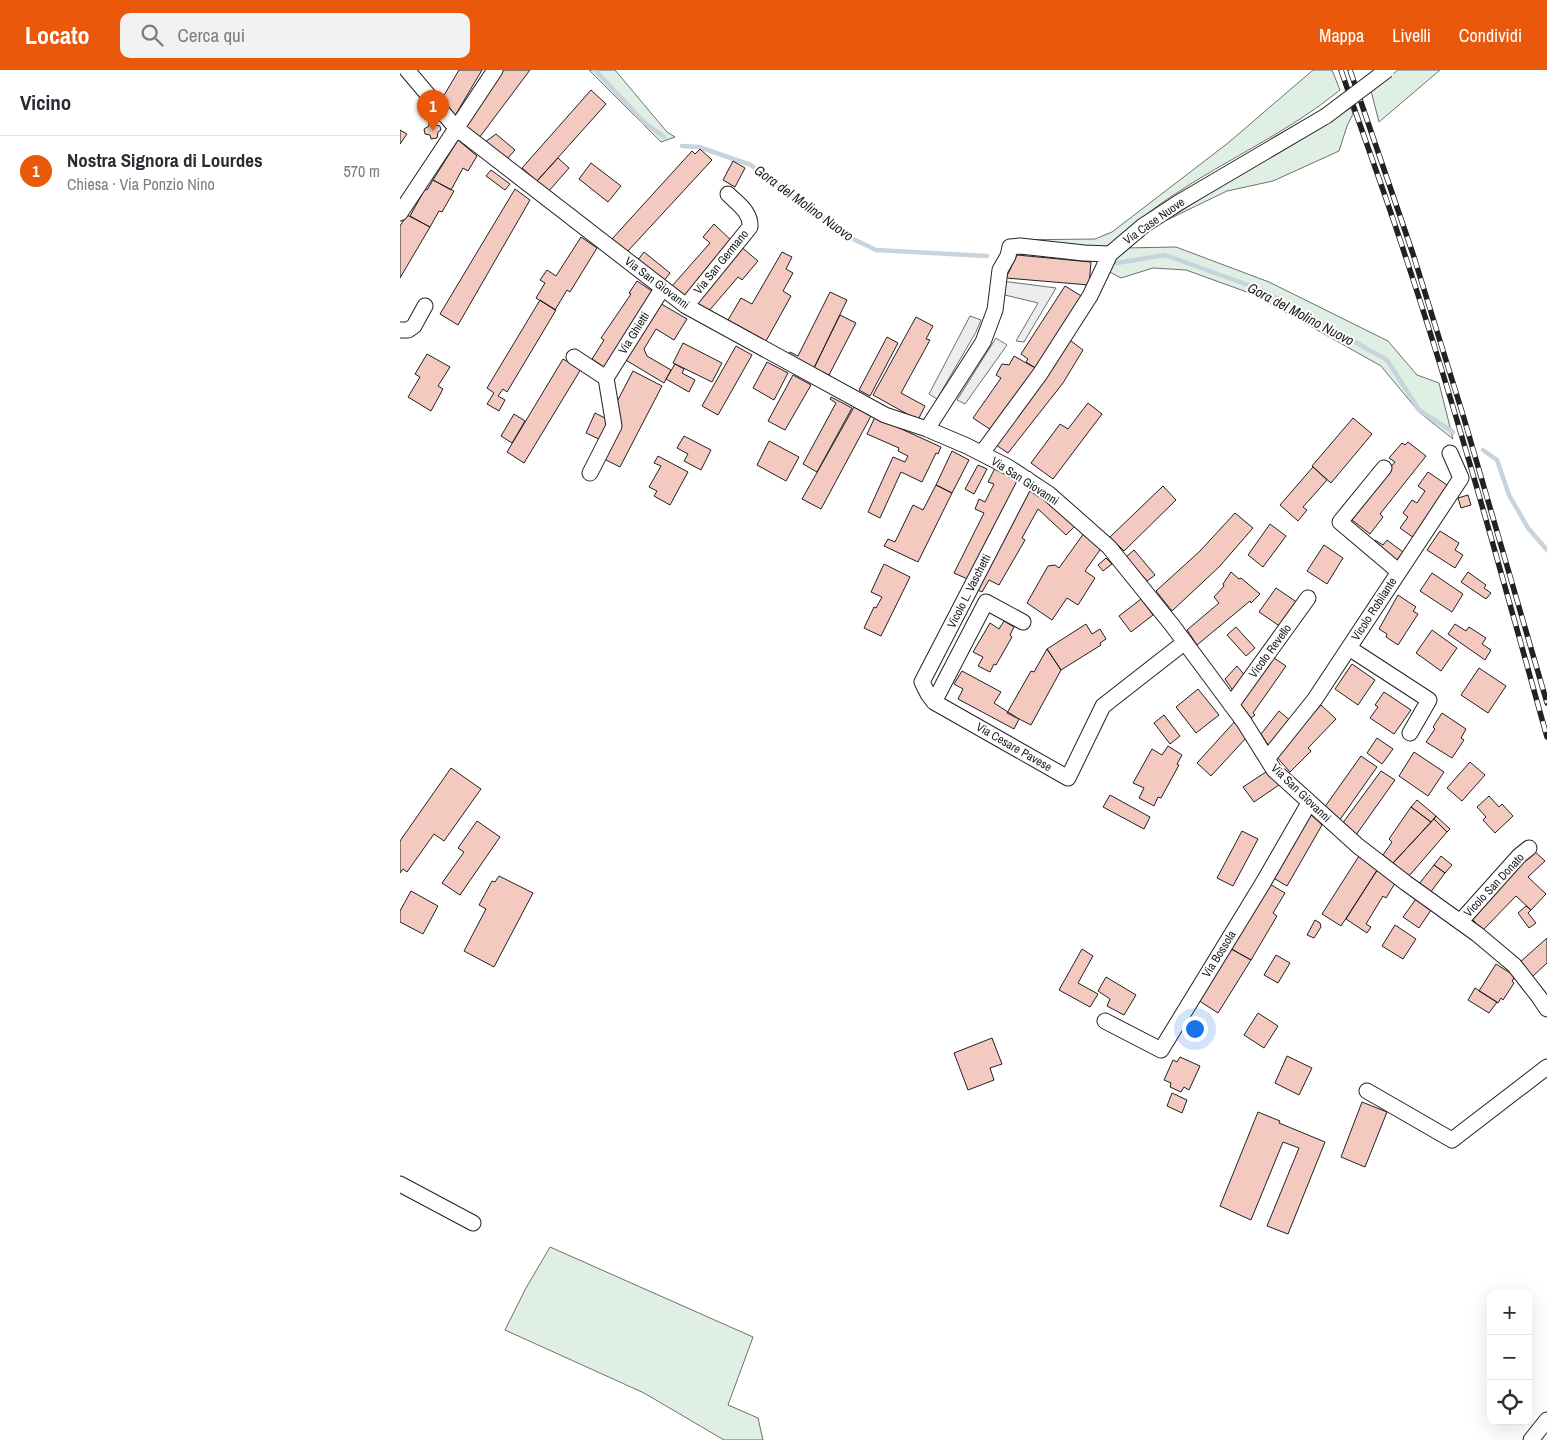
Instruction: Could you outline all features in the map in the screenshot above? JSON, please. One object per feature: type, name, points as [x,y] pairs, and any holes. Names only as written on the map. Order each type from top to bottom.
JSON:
[{"type":"street","name":"Via San Giovanni","points":[[407,70],[456,128],[686,306],[885,414],[927,429],[982,454],[1027,479],[1049,494],[1109,546],[1231,705],[1274,770],[1358,846],[1514,965],[1547,1009]]},
{"type":"street","points":[[400,213],[495,70]]},
{"type":"street","name":"Via Case Nuove","points":[[982,454],[1040,374],[1090,296],[1110,254],[1143,226],[1178,203],[1326,116],[1387,70]]},
{"type":"street","name":"Via San Germano","points":[[686,306],[750,227],[748,214],[728,194]]},
{"type":"street","points":[[927,429],[983,342],[995,310],[1000,270],[1008,256],[1010,247],[1020,246],[1110,254]]},
{"type":"street","name":"Via Ghietti","points":[[606,378],[662,289]]},
{"type":"street","points":[[400,330],[408,330],[414,326],[424,306]]},
{"type":"street","points":[[574,357],[606,378],[614,426],[590,473]]},
{"type":"street","name":"Vicolo Robilante","points":[[1267,759],[1315,699],[1461,478],[1450,453]]},
{"type":"street","points":[[1384,468],[1340,522],[1398,572]]},
{"type":"street","name":"Vicolo L. Vaschetti","points":[[934,702],[922,682],[1027,479]]},
{"type":"street","name":"Vicolo Revello","points":[[1231,705],[1308,598]]},
{"type":"street","points":[[934,702],[986,602],[1022,622]]},
{"type":"street","name":"Via Cesare Pavese","points":[[934,702],[1068,778],[1103,706],[1184,642]]},
{"type":"street","points":[[1348,648],[1429,700],[1410,732]]},
{"type":"street","name":"Via Bossola","points":[[1105,1022],[1161,1050],[1263,883],[1309,803]]},
{"type":"street","name":"Vicolo San Donato","points":[[1460,922],[1519,856],[1529,848]]},
{"type":"street","points":[[1367,1091],[1452,1140],[1547,1067]]},
{"type":"street","points":[[400,1184],[473,1223]]},
{"type":"street","points":[[1531,1440],[1547,1420]]},
{"type":"green space","points":[[589,70],[615,70],[667,132],[675,137],[661,142]]},
{"type":"green space","points":[[1313,70],[1332,70],[1340,90],[1300,119],[1172,196],[1106,248],[1010,240],[1095,239],[1112,232],[1228,143]]},
{"type":"green space","points":[[1398,70],[1440,70],[1379,122],[1371,91]]},
{"type":"green space","points":[[1351,108],[1353,114],[1339,151],[1273,181],[1227,191],[1167,220],[1235,177]]},
{"type":"green space","points":[[1176,247],[1269,282],[1388,341],[1417,375],[1439,383],[1453,439],[1419,412],[1381,366],[1255,295],[1186,270],[1153,268],[1121,278],[1108,271],[1123,248]]},
{"type":"green space","points":[[550,1247],[753,1337],[728,1405],[758,1418],[763,1440],[724,1440],[644,1393],[505,1330],[526,1288]]},
{"type":"shaded area","points":[[1002,281],[1056,288],[1024,342],[1016,341],[1038,303],[1005,295]]},
{"type":"shaded area","points":[[970,316],[981,320],[937,399],[929,394]]},
{"type":"shaded area","points":[[996,338],[1007,345],[965,404],[957,400]]},
{"type":"building","points":[[459,70],[482,70],[453,119],[440,102]]},
{"type":"building","points":[[501,70],[530,70],[479,138],[466,128],[487,89]]},
{"type":"building","points":[[591,90],[606,104],[537,181],[522,168]]},
{"type":"building","points":[[434,121],[436,125],[440,126],[441,130],[438,132],[437,138],[431,139],[430,135],[425,134],[424,129],[429,126],[429,122]]},
{"type":"building","points":[[400,130],[407,134],[400,144]]},
{"type":"building","points":[[496,134],[515,150],[507,159],[485,142]]},
{"type":"building","points":[[458,140],[477,156],[468,171],[463,168],[451,190],[433,180]]},
{"type":"building","points":[[700,149],[712,160],[627,252],[612,239],[692,151],[695,154]]},
{"type":"building","points":[[558,158],[569,168],[548,192],[537,181]]},
{"type":"building","points":[[733,161],[745,168],[735,187],[723,180]]},
{"type":"building","points":[[591,163],[621,186],[608,202],[579,179]]},
{"type":"building","points":[[491,170],[510,184],[505,190],[486,176]]},
{"type":"building","points":[[433,180],[454,191],[442,212],[439,211],[430,227],[410,216],[425,189],[427,190]]},
{"type":"building","points":[[515,189],[530,200],[458,325],[440,314]]},
{"type":"building","points":[[407,215],[430,227],[400,278],[400,226]]},
{"type":"building","points":[[714,224],[735,244],[687,300],[672,286],[710,243],[703,237]]},
{"type":"building","points":[[581,237],[597,248],[570,292],[567,290],[555,310],[536,298],[545,283],[540,280],[547,270],[556,276]]},
{"type":"building","points":[[739,245],[758,261],[742,280],[738,277],[708,312],[691,301]]},
{"type":"building","points":[[644,252],[670,273],[663,282],[637,261]]},
{"type":"building","points":[[782,252],[792,257],[786,269],[793,273],[783,291],[791,296],[766,341],[728,320],[741,298],[752,304]]},
{"type":"building","points":[[1017,255],[1091,262],[1089,285],[1006,278]]},
{"type":"building","points":[[637,281],[655,293],[604,367],[592,359],[604,340],[601,338],[631,294],[629,293]]},
{"type":"building","points":[[1065,286],[1083,297],[1037,369],[1026,362],[1028,359],[1021,354]]},
{"type":"building","points":[[830,292],[847,300],[814,368],[789,355],[790,352],[798,356]]},
{"type":"building","points":[[540,300],[556,310],[507,392],[503,389],[498,396],[505,400],[499,411],[487,404],[494,393],[487,388]]},
{"type":"building","points":[[658,302],[687,319],[674,340],[656,329],[644,349],[647,356],[671,370],[664,383],[624,359]]},
{"type":"building","points":[[840,315],[856,323],[829,375],[814,368]]},
{"type":"building","points":[[916,317],[933,326],[926,339],[930,340],[901,393],[925,406],[918,420],[873,395]]},
{"type":"building","points":[[887,337],[898,343],[870,396],[859,390]]},
{"type":"building","points":[[1067,338],[1083,350],[1063,383],[1008,453],[996,445]]},
{"type":"building","points":[[683,343],[722,363],[712,382],[673,363]]},
{"type":"building","points":[[736,346],[752,355],[718,415],[702,406]]},
{"type":"building","points":[[427,354],[450,367],[438,386],[443,389],[431,411],[408,397],[420,377],[415,374]]},
{"type":"building","points":[[1014,356],[1037,369],[994,432],[973,418],[1001,378],[996,375],[1002,364],[1009,365]]},
{"type":"building","points":[[563,359],[581,369],[524,463],[507,452]]},
{"type":"building","points":[[767,362],[788,373],[774,400],[753,388]]},
{"type":"building","points":[[675,364],[684,369],[682,373],[695,380],[689,392],[666,379]]},
{"type":"building","points":[[633,371],[662,386],[620,467],[602,458],[621,421],[610,415]]},
{"type":"building","points":[[793,375],[811,385],[785,430],[768,421]]},
{"type":"building","points":[[831,397],[852,408],[817,472],[803,464],[836,403],[830,399]]},
{"type":"building","points":[[1088,403],[1102,414],[1053,479],[1031,463],[1060,424],[1068,429]]},
{"type":"building","points":[[854,407],[871,416],[821,509],[802,499]]},
{"type":"building","points":[[595,413],[607,419],[609,430],[603,441],[586,433]]},
{"type":"building","points":[[514,414],[525,421],[512,443],[501,436]]},
{"type":"building","points":[[875,417],[941,447],[938,454],[936,453],[922,482],[901,472],[880,518],[868,512],[893,457],[905,462],[908,456],[898,451],[899,448],[867,434]]},
{"type":"building","points":[[1353,418],[1372,434],[1331,483],[1312,466]]},
{"type":"building","points":[[684,436],[711,450],[701,470],[684,461],[688,454],[677,448]]},
{"type":"building","points":[[769,441],[799,457],[786,481],[757,465]]},
{"type":"building","points":[[1408,442],[1426,456],[1380,514],[1383,517],[1370,534],[1352,520],[1383,481],[1381,479],[1395,462],[1389,458],[1402,443],[1405,445]]},
{"type":"building","points":[[952,451],[969,460],[952,493],[936,485]]},
{"type":"building","points":[[658,456],[688,472],[670,505],[654,496],[657,491],[649,487],[661,466],[654,463]]},
{"type":"building","points":[[978,465],[987,469],[974,494],[965,489]]},
{"type":"building","points":[[1313,467],[1327,480],[1303,507],[1307,510],[1298,521],[1280,505]]},
{"type":"building","points":[[995,468],[1019,480],[972,581],[954,573],[984,513],[975,509],[979,499],[985,502],[994,484],[988,482]]},
{"type":"building","points":[[1428,472],[1450,487],[1414,538],[1400,528],[1408,517],[1403,513],[1412,500],[1417,503],[1425,491],[1418,486]]},
{"type":"building","points":[[936,485],[952,493],[918,562],[884,546],[888,539],[895,542],[913,505],[923,510]]},
{"type":"building","points":[[1163,486],[1176,500],[1124,551],[1110,537]]},
{"type":"building","points":[[1029,487],[1076,525],[1066,535],[1038,509],[1022,538],[1025,540],[999,585],[989,580],[982,592],[974,588]]},
{"type":"building","points":[[1468,495],[1471,505],[1461,508],[1458,498]]},
{"type":"building","points":[[1235,513],[1253,528],[1219,567],[1172,611],[1156,591],[1200,551]]},
{"type":"building","points":[[1270,524],[1286,536],[1263,567],[1248,555]]},
{"type":"building","points":[[1440,531],[1459,543],[1455,550],[1463,555],[1455,568],[1427,550]]},
{"type":"building","points":[[1084,533],[1102,547],[1085,571],[1095,578],[1078,605],[1067,598],[1052,620],[1027,603],[1048,566],[1055,565],[1059,568]]},
{"type":"building","points":[[1375,540],[1383,545],[1387,540],[1403,552],[1394,564],[1371,546]]},
{"type":"building","points":[[1324,545],[1343,558],[1327,584],[1307,571]]},
{"type":"building","points":[[1134,550],[1155,575],[1147,581],[1126,557]]},
{"type":"building","points":[[1106,558],[1112,564],[1103,571],[1098,565]]},
{"type":"building","points":[[884,564],[910,577],[881,636],[864,628],[874,607],[876,608],[882,597],[871,592]]},
{"type":"building","points":[[1231,572],[1260,594],[1197,645],[1187,630],[1219,603],[1214,597],[1224,586],[1223,584]]},
{"type":"building","points":[[1468,572],[1486,585],[1484,588],[1491,593],[1486,599],[1461,582]]},
{"type":"building","points":[[1432,573],[1463,594],[1452,612],[1420,591]]},
{"type":"building","points":[[1276,588],[1298,603],[1281,627],[1259,612]]},
{"type":"building","points":[[1398,595],[1416,607],[1413,611],[1418,614],[1398,645],[1386,637],[1387,634],[1379,629]]},
{"type":"building","points":[[1141,599],[1153,615],[1131,632],[1119,616]]},
{"type":"building","points":[[1004,621],[1014,627],[1010,635],[1012,637],[990,672],[978,666],[983,657],[973,652],[990,623],[999,629]]},
{"type":"building","points":[[1086,624],[1092,634],[1100,629],[1106,639],[1100,643],[1101,645],[1061,670],[1047,649]]},
{"type":"building","points":[[1455,624],[1466,631],[1469,627],[1486,638],[1482,644],[1491,650],[1485,660],[1448,634]]},
{"type":"building","points":[[1236,627],[1255,648],[1246,656],[1227,635]]},
{"type":"building","points":[[1432,630],[1457,648],[1441,671],[1416,653]]},
{"type":"building","points":[[1047,649],[1061,670],[1031,725],[1007,713],[1031,671],[1034,672]]},
{"type":"building","points":[[1274,658],[1286,666],[1253,713],[1255,715],[1251,718],[1239,702],[1266,665],[1268,666]]},
{"type":"building","points":[[1352,664],[1375,680],[1358,705],[1335,689]]},
{"type":"building","points":[[1237,666],[1247,678],[1236,695],[1225,679]]},
{"type":"building","points":[[1479,668],[1506,686],[1488,713],[1461,695]]},
{"type":"building","points":[[962,671],[1001,692],[994,703],[1019,719],[1014,729],[958,699],[963,689],[954,684]]},
{"type":"building","points":[[1198,689],[1219,715],[1196,733],[1176,707]]},
{"type":"building","points":[[1384,692],[1411,710],[1394,734],[1370,718],[1378,707],[1375,705]]},
{"type":"building","points":[[1321,705],[1336,719],[1308,748],[1311,751],[1290,772],[1275,755]]},
{"type":"building","points":[[1279,711],[1292,722],[1270,748],[1261,734]]},
{"type":"building","points":[[1442,713],[1466,729],[1461,738],[1464,740],[1452,758],[1426,742],[1435,729],[1433,727]]},
{"type":"building","points":[[1164,715],[1180,736],[1170,744],[1154,723]]},
{"type":"building","points":[[1237,719],[1247,737],[1211,776],[1197,763]]},
{"type":"building","points":[[1377,738],[1393,749],[1382,764],[1367,753]]},
{"type":"building","points":[[1168,746],[1182,755],[1177,764],[1179,765],[1161,798],[1158,797],[1154,806],[1139,798],[1144,788],[1133,783],[1152,749],[1162,755]]},
{"type":"building","points":[[1414,752],[1444,772],[1428,796],[1399,776]]},
{"type":"building","points":[[1361,756],[1377,767],[1339,821],[1324,808]]},
{"type":"building","points":[[1470,762],[1485,775],[1462,801],[1447,788]]},
{"type":"building","points":[[451,768],[481,789],[444,841],[434,834],[407,872],[403,869],[400,873],[400,841]]},
{"type":"building","points":[[1269,770],[1279,785],[1254,802],[1243,787]]},
{"type":"building","points":[[1381,771],[1395,780],[1356,835],[1342,824]]},
{"type":"building","points":[[1110,795],[1150,817],[1144,829],[1103,807]]},
{"type":"building","points":[[1489,796],[1499,807],[1502,804],[1513,816],[1495,833],[1483,820],[1486,817],[1477,807]]},
{"type":"building","points":[[1417,800],[1436,816],[1431,822],[1411,807]]},
{"type":"building","points":[[1411,807],[1431,822],[1393,863],[1383,855],[1392,842],[1389,839]]},
{"type":"building","points":[[1307,811],[1322,825],[1287,886],[1270,876]]},
{"type":"building","points":[[1436,816],[1450,829],[1447,832],[1434,819]]},
{"type":"building","points":[[1434,819],[1447,832],[1409,876],[1393,863]]},
{"type":"building","points":[[477,821],[500,837],[460,895],[442,883],[464,852],[458,848]]},
{"type":"building","points":[[1242,831],[1258,839],[1233,886],[1217,878]]},
{"type":"building","points":[[1533,850],[1545,861],[1528,877],[1546,894],[1531,910],[1516,896],[1483,930],[1469,916]]},
{"type":"building","points":[[1359,856],[1378,869],[1341,926],[1322,914]]},
{"type":"building","points":[[1441,856],[1452,865],[1445,873],[1434,865]]},
{"type":"building","points":[[1434,865],[1445,873],[1430,893],[1419,884]]},
{"type":"building","points":[[1379,867],[1397,880],[1386,898],[1383,896],[1366,924],[1371,927],[1367,933],[1346,919]]},
{"type":"building","points":[[499,876],[533,893],[494,967],[464,951],[486,909],[479,905],[492,881],[495,882]]},
{"type":"building","points":[[1268,883],[1285,893],[1273,913],[1277,916],[1251,960],[1230,948]]},
{"type":"building","points":[[411,891],[438,906],[423,934],[400,922],[400,911]]},
{"type":"building","points":[[1416,899],[1431,910],[1419,928],[1403,917]]},
{"type":"building","points":[[1526,906],[1531,910],[1528,913],[1536,923],[1529,928],[1518,913]]},
{"type":"building","points":[[1315,920],[1320,923],[1321,927],[1314,938],[1307,935]]},
{"type":"building","points":[[1395,925],[1416,939],[1403,959],[1382,946]]},
{"type":"building","points":[[1547,938],[1547,963],[1532,977],[1519,963]]},
{"type":"building","points":[[1082,949],[1093,956],[1078,983],[1098,994],[1090,1007],[1059,990]]},
{"type":"building","points":[[1231,949],[1251,960],[1218,1013],[1198,1000]]},
{"type":"building","points":[[1276,955],[1290,963],[1278,983],[1264,975]]},
{"type":"building","points":[[1496,964],[1515,976],[1512,981],[1514,983],[1503,1000],[1501,998],[1498,1003],[1479,991]]},
{"type":"building","points":[[1106,977],[1136,995],[1124,1015],[1107,1006],[1110,999],[1098,991]]},
{"type":"building","points":[[1475,988],[1497,1002],[1489,1013],[1468,1000]]},
{"type":"building","points":[[1258,1013],[1278,1026],[1264,1048],[1244,1035]]},
{"type":"building","points":[[992,1038],[1002,1064],[990,1068],[994,1080],[968,1090],[954,1053]]},
{"type":"building","points":[[1287,1056],[1312,1068],[1299,1095],[1275,1083]]},
{"type":"building","points":[[1180,1057],[1200,1066],[1189,1090],[1184,1087],[1181,1092],[1170,1087],[1171,1083],[1164,1080],[1173,1060],[1177,1062]]},
{"type":"building","points":[[1172,1093],[1187,1100],[1182,1113],[1167,1106]]},
{"type":"building","points":[[1362,1102],[1387,1112],[1365,1167],[1341,1157]]},
{"type":"building","points":[[1258,1112],[1325,1142],[1288,1234],[1267,1226],[1299,1148],[1283,1142],[1251,1220],[1220,1206]]},
{"type":"waterway","name":"Gora del Molino Nuovo","points":[[595,70],[644,122],[664,137]]},
{"type":"waterway","name":"Gora del Molino Nuovo","points":[[682,146],[699,147],[751,165],[847,236],[876,250],[987,256]]},
{"type":"waterway","name":"Gora del Molino Nuovo","points":[[1117,263],[1165,255],[1262,290],[1387,360],[1419,410],[1453,432]]},
{"type":"waterway","name":"Gora del Molino Nuovo","points":[[1483,450],[1497,460],[1509,495],[1528,528],[1547,550]]},
{"type":"railway","points":[[1341,70],[1397,232],[1443,375],[1547,737]]},
{"type":"railway","points":[[1350,70],[1413,254],[1463,415],[1547,703]]},
{"type":"place","name":"Nostra Signora di Lourdes","points":[[433,131]]}]
